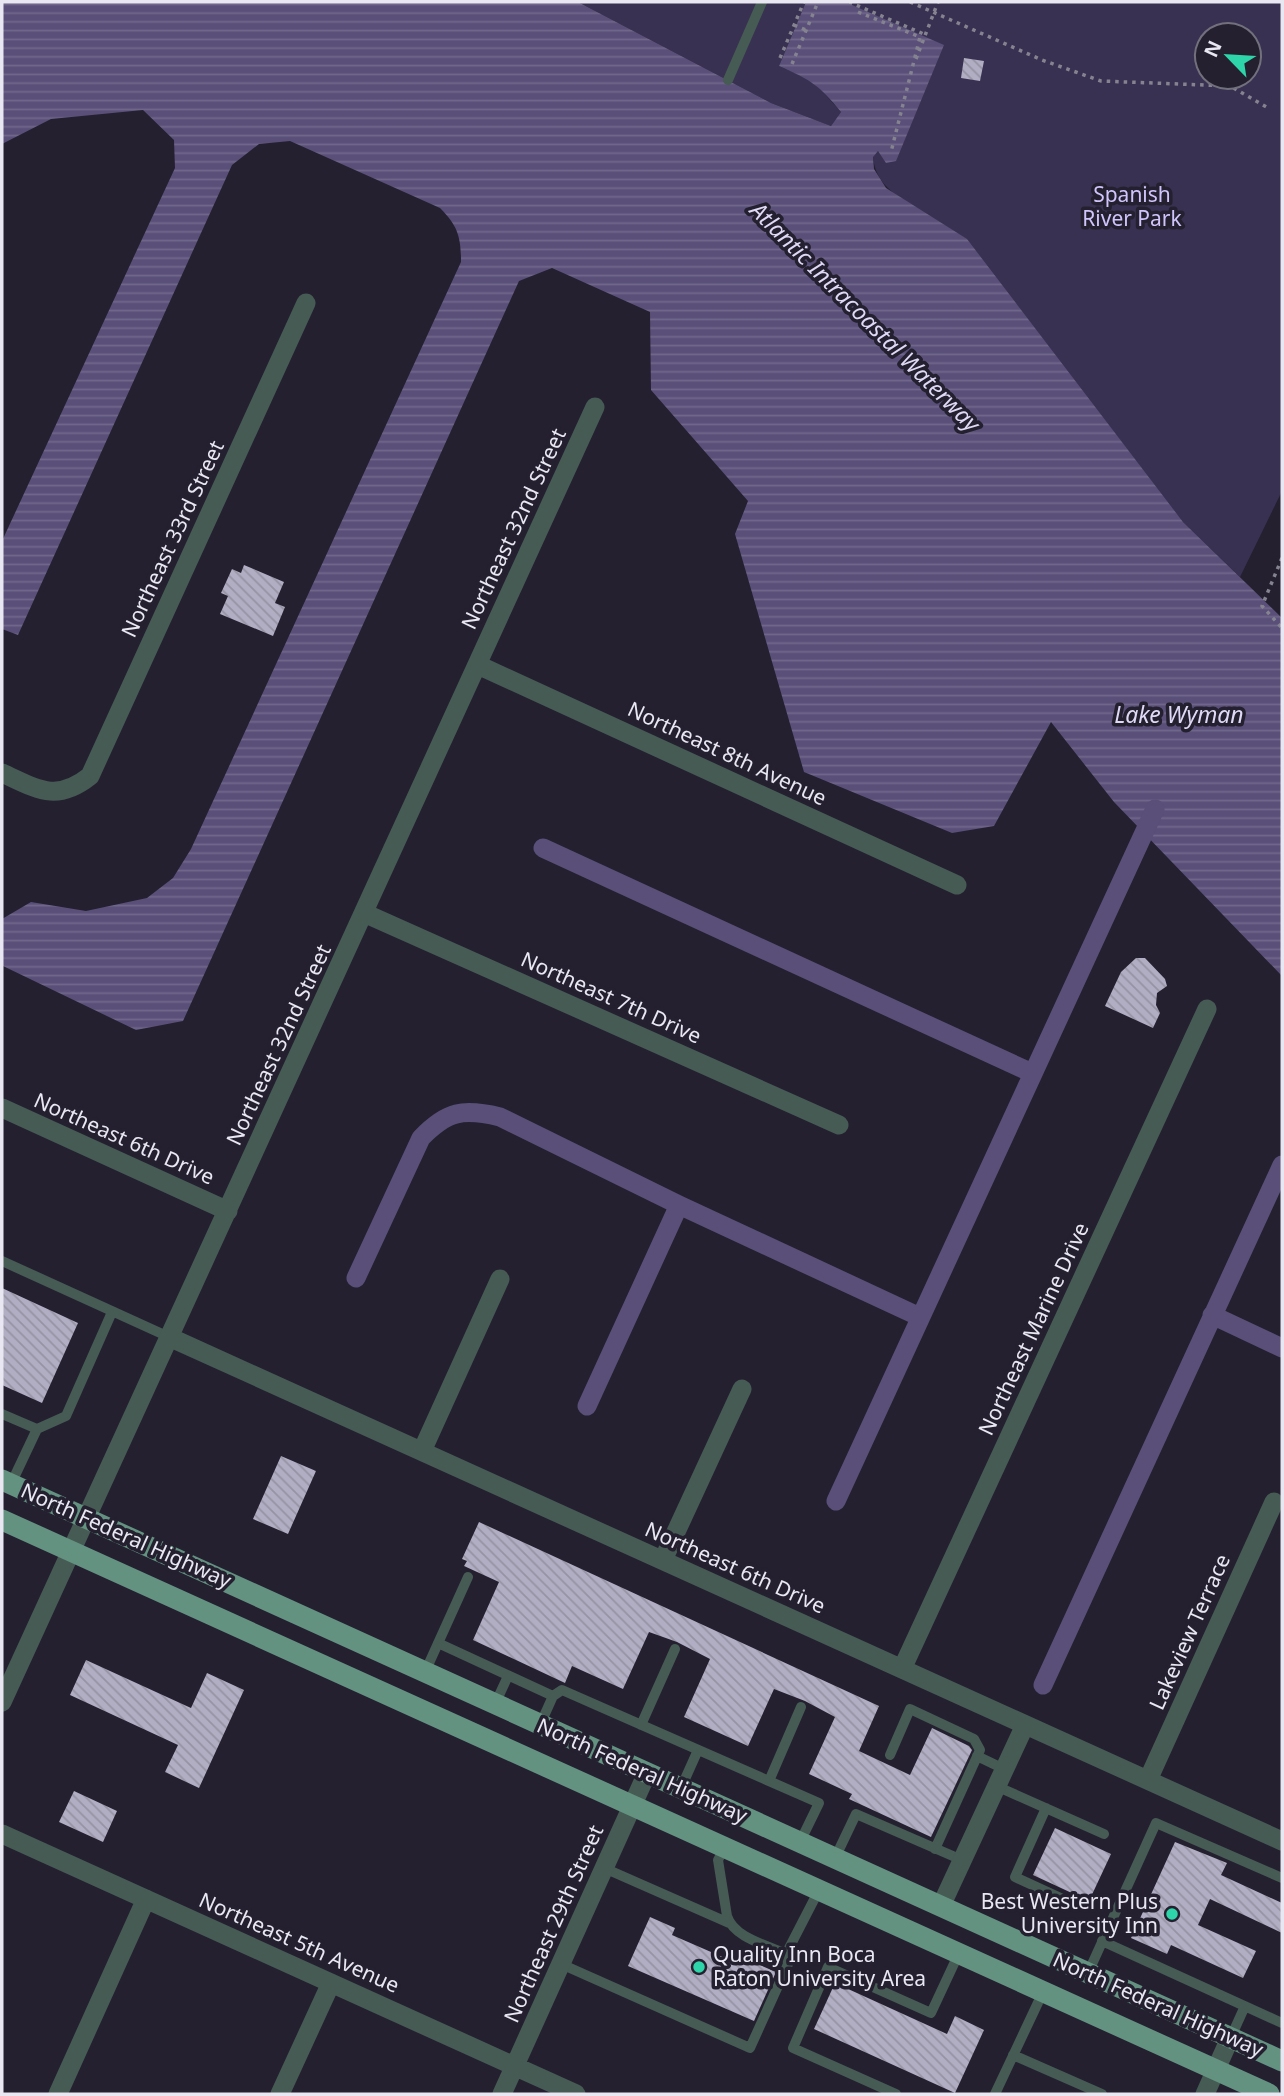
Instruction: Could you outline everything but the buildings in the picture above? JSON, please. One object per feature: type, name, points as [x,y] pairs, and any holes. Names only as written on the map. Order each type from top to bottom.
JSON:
[{"type":"main road","name":"North Federal Highway","points":[[7,1482],[1282,2061]]},
{"type":"main road","name":"North Federal Highway","points":[[2,1520],[1269,2094]]},
{"type":"street","name":"Northeast 33rd Street","points":[[2,773],[37,789],[57,793],[75,789],[90,776],[306,303]]},
{"type":"street","name":"Northeast 32nd Street","points":[[3,1696],[595,407]]},
{"type":"street","name":"Northeast 8th Avenue","points":[[478,665],[957,884]]},
{"type":"street","name":"Northeast 7th Drive","points":[[364,913],[839,1125]]},
{"type":"street","name":"Northeast Marine Drive","points":[[902,1669],[1207,1009]]},
{"type":"street","name":"Northeast 6th Drive","points":[[2,1108],[228,1211]]},
{"type":"street","points":[[422,1451],[500,1279]]},
{"type":"street","name":"Northeast 6th Drive","points":[[169,1338],[1282,1841]]},
{"type":"street","points":[[663,1560],[742,1389]]},
{"type":"street","name":"Lakeview Terrace","points":[[1148,1780],[1274,1502]]},
{"type":"street","points":[[941,1906],[1025,1724]]},
{"type":"street","name":"Northeast 29th Street","points":[[502,2094],[647,1773]]},
{"type":"street","name":"Northeast 5th Avenue","points":[[2,1834],[576,2094]]},
{"type":"street","points":[[58,2094],[146,1899]]},
{"type":"street","points":[[280,2094],[331,1983]]},
{"type":"street","points":[[1205,2094],[1230,2038]]},
{"type":"lane","points":[[728,80],[762,2]]},
{"type":"lane","points":[[2,1261],[169,1338]]},
{"type":"lane","points":[[7,1482],[37,1429],[66,1416],[113,1312]]},
{"type":"lane","points":[[2,1414],[37,1429]]},
{"type":"lane","points":[[425,1672],[468,1577]]},
{"type":"lane","points":[[438,1643],[553,1696]]},
{"type":"lane","points":[[641,1725],[675,1648]]},
{"type":"lane","points":[[495,1704],[508,1676]]},
{"type":"lane","points":[[540,1725],[553,1696],[562,1690],[819,1803],[800,1843]]},
{"type":"lane","points":[[769,1781],[801,1707]]},
{"type":"lane","points":[[890,1755],[910,1709],[974,1739],[980,1750],[935,1849]]},
{"type":"lane","points":[[680,1788],[698,1750]]},
{"type":"lane","points":[[977,1756],[1000,1777],[1046,1808],[1104,1834]]},
{"type":"lane","points":[[1046,1808],[1015,1877],[1065,1900]]},
{"type":"lane","points":[[835,1858],[856,1814],[962,1860]]},
{"type":"lane","points":[[1088,1973],[1156,1822],[1282,1878]]},
{"type":"lane","points":[[725,1847],[718,1860],[729,1923]]},
{"type":"lane","points":[[604,1868],[729,1923],[743,1934],[786,1954]]},
{"type":"lane","points":[[561,1964],[750,2048],[788,1964],[786,1954],[819,1889]]},
{"type":"lane","points":[[1102,1941],[1282,2023]]},
{"type":"lane","points":[[896,2094],[793,2048],[828,1967],[931,2013],[959,1953]]},
{"type":"lane","points":[[995,2094],[1043,1991]]},
{"type":"lane","points":[[1230,2038],[1245,2006]]},
{"type":"lane","points":[[1013,2055],[1102,2094]]},
{"type":"path","points":[[780,58],[804,2]]},
{"type":"path","points":[[792,64],[818,2]]},
{"type":"path","points":[[849,2],[926,35]]},
{"type":"path","points":[[910,2],[1042,60],[1101,81],[1230,86],[1268,108]]},
{"type":"path","points":[[909,74],[938,2]]},
{"type":"path","points":[[858,12],[920,37],[891,152]]},
{"type":"path","points":[[794,25],[806,30]]},
{"type":"path","points":[[1282,558],[1262,606],[1282,628]]},
{"type":"green space","points":[[578,2],[806,2],[779,66],[813,81],[841,112],[831,126],[771,103]]},
{"type":"green space","name":"Spanish River Park","points":[[845,2],[1282,2],[1282,491],[1240,577],[1183,522],[907,203],[884,184],[874,164],[873,156],[878,151],[883,155]]},
{"type":"water","points":[[2,2],[578,2],[771,103],[831,126],[841,112],[814,84],[779,66],[806,2],[845,2],[944,45],[896,161],[886,163],[878,151],[873,157],[874,169],[886,188],[967,239],[1183,522],[1282,618],[1282,976],[1114,802],[1051,722],[994,826],[952,833],[804,772],[735,534],[748,501],[651,390],[650,312],[552,268],[519,281],[183,1021],[136,1030],[3,966],[2,919],[31,902],[86,911],[147,898],[173,878],[191,849],[461,262],[457,232],[440,208],[290,141],[259,144],[232,165],[18,635],[2,629],[2,541],[175,168],[174,140],[143,110],[51,119],[2,144]]},
{"type":"waterway","points":[[836,1501],[1155,809]]},
{"type":"waterway","points":[[543,848],[1032,1073]]},
{"type":"waterway","points":[[356,1278],[421,1138],[448,1117],[476,1113],[500,1117],[679,1205],[920,1317]]},
{"type":"waterway","points":[[1043,1685],[1282,1165]]},
{"type":"waterway","points":[[587,1406],[679,1205]]},
{"type":"waterway","points":[[1212,1315],[1282,1348]]},
{"type":"place","name":"Best Western Plus University Inn","points":[[1172,1914]]},
{"type":"place","name":"Quality Inn Boca Raton University Area","points":[[699,1967]]},
{"type":"water label","name":"Atlantic Intracoastal Waterway","points":[[865,317]]},
{"type":"water label","name":"Lake Wyman","points":[[1179,715]]}]
